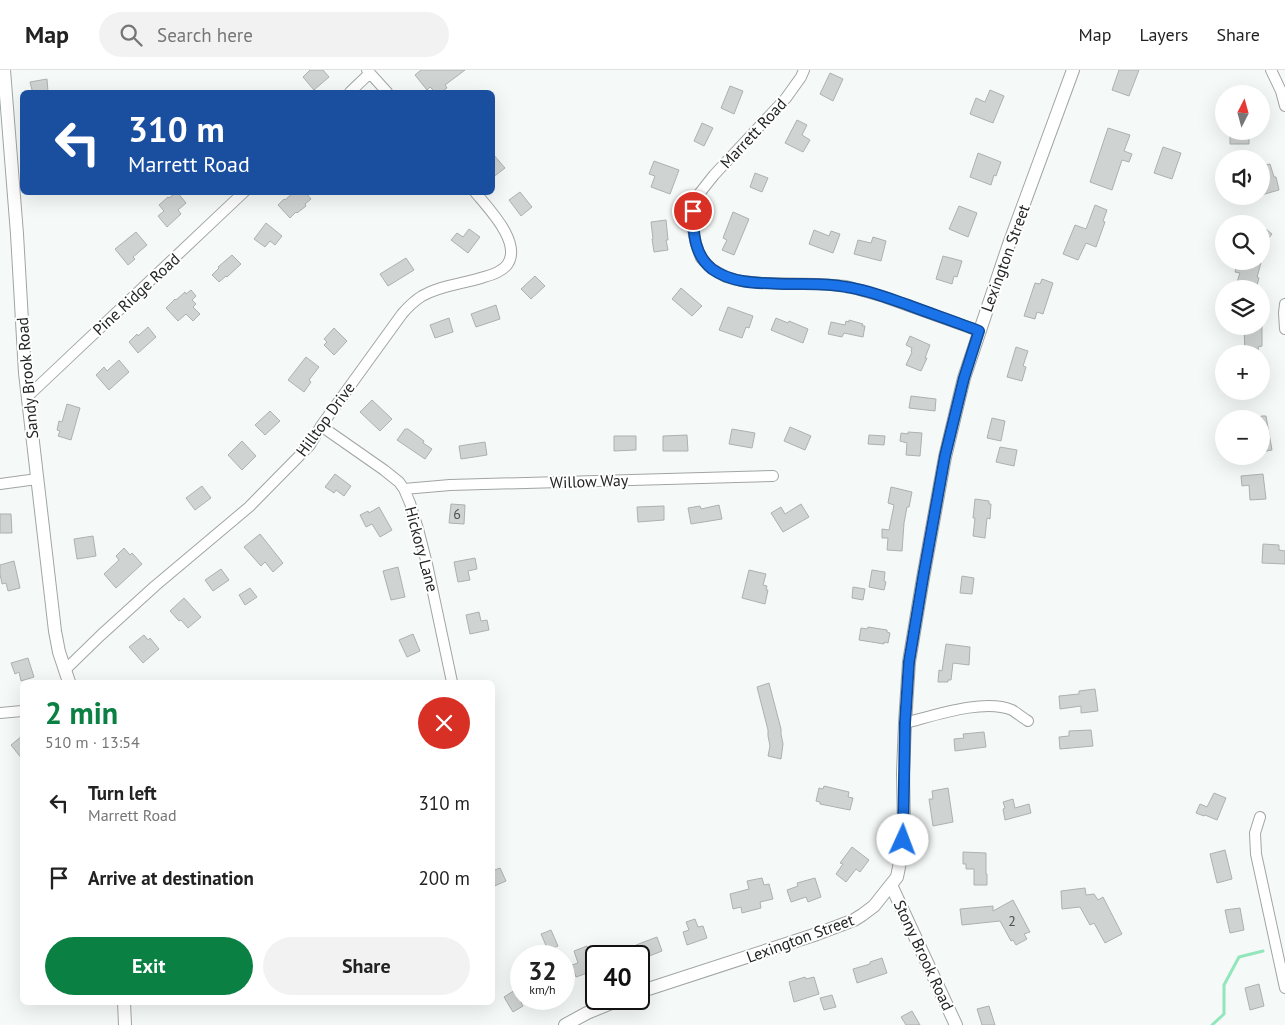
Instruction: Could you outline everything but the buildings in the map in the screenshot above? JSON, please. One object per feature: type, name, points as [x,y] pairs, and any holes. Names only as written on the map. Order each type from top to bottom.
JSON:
[{"type":"street","name":"Sandy Brook Road","points":[[4,70],[28,396],[55,631],[59,652],[68,680]]},
{"type":"street","name":"Marrett Road","points":[[804,70],[786,98],[714,175],[699,194],[693,211],[693,229],[701,258],[712,269],[726,277],[741,281],[846,286],[884,297],[979,331]]},
{"type":"street","name":"Lexington Street","points":[[650,988],[844,924],[862,915],[874,906],[897,876],[902,852],[905,723],[911,652],[945,456],[964,378],[979,331],[1072,70]]},
{"type":"street","points":[[1271,70],[1285,106]]},
{"type":"street","points":[[352,90],[368,72],[385,90]]},
{"type":"street","name":"Pine Ridge Road","points":[[28,396],[241,195]]},
{"type":"street","name":"Hilltop Drive","points":[[65,670],[155,586],[248,507],[310,445],[321,426],[402,314],[413,302],[448,285],[484,278],[500,271],[507,265],[511,248],[508,240],[503,229],[477,195]]},
{"type":"street","points":[[1285,304],[1285,329]]},
{"type":"street","name":"Hickory Lane","points":[[321,426],[388,473],[404,489],[428,564],[452,680]]},
{"type":"street","name":"Willow Way","points":[[404,489],[450,485],[773,476]]},
{"type":"street","points":[[0,484],[37,478]]},
{"type":"street","points":[[905,723],[964,708],[989,706],[1012,710],[1028,721]]},
{"type":"street","points":[[0,713],[20,710]]},
{"type":"street","points":[[1260,818],[1255,833],[1256,854],[1285,988]]},
{"type":"street","name":"Stony Brook Road","points":[[891,885],[956,1025]]},
{"type":"street","points":[[124,1005],[125,1025]]},
{"type":"street","points":[[565,1025],[593,1010]]},
{"type":"waterway","points":[[1212,1025],[1224,1014],[1224,985],[1239,957],[1263,951]]},
{"type":"route","points":[[693,211],[693,229],[701,258],[712,269],[726,277],[741,281],[763,283],[846,286],[884,297],[979,331],[964,378],[945,456],[909,662],[903,773],[903,840]]}]
